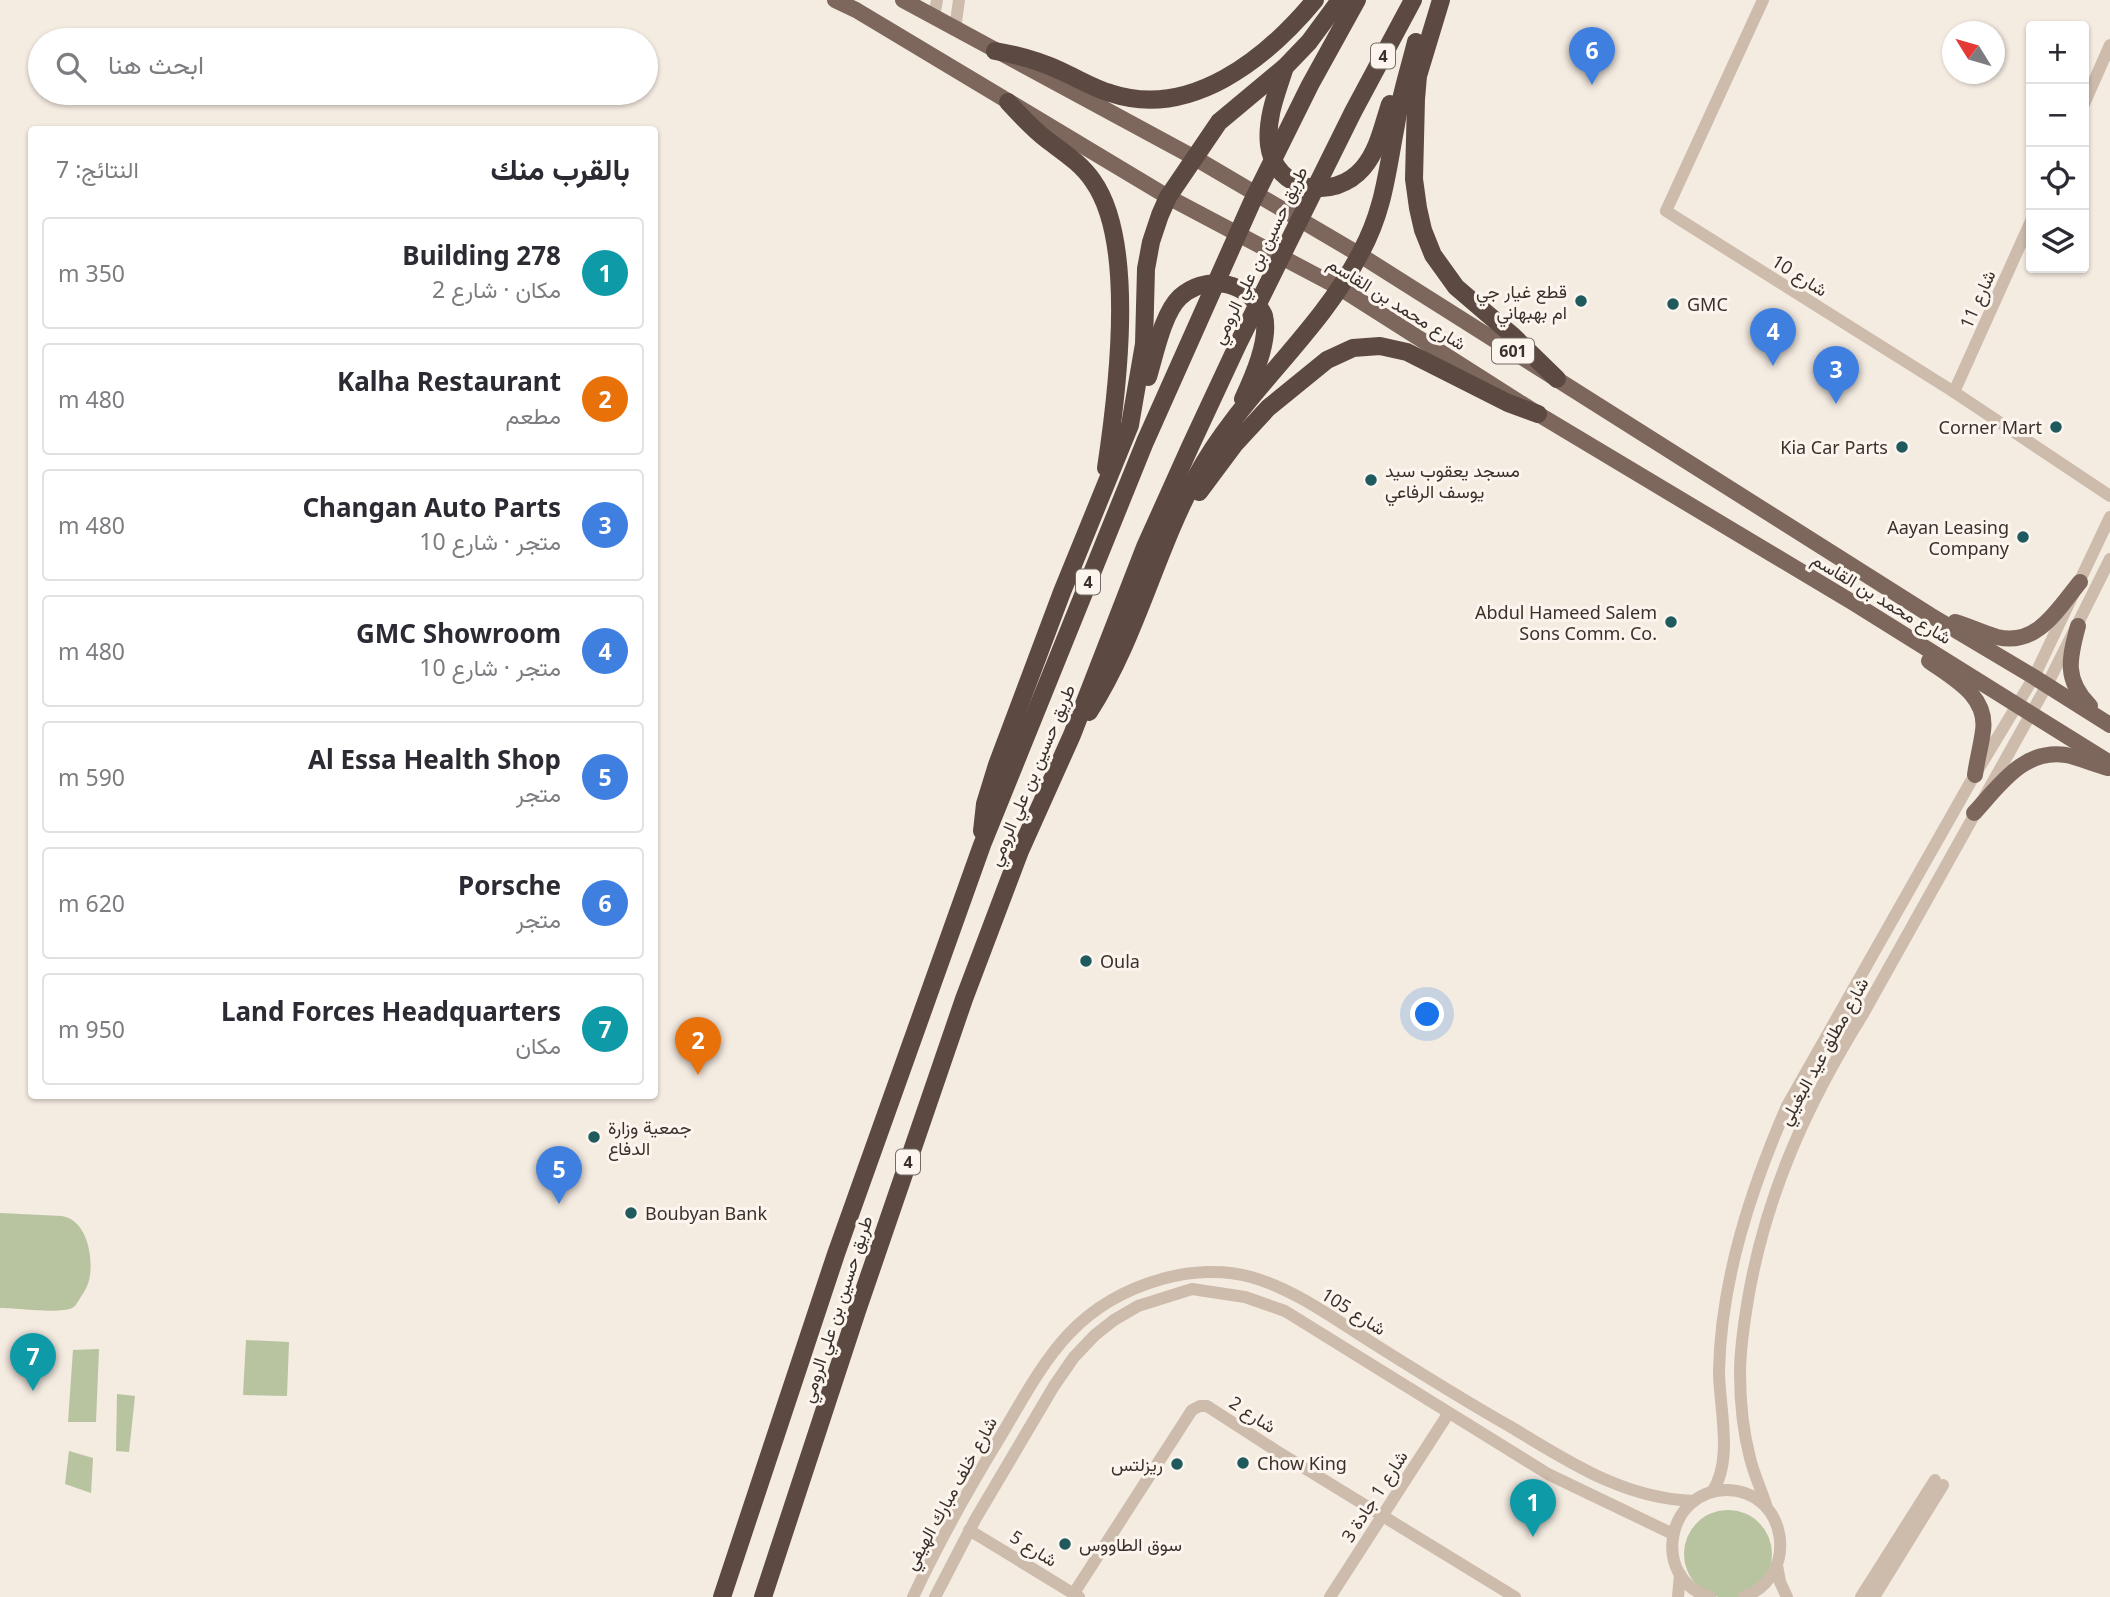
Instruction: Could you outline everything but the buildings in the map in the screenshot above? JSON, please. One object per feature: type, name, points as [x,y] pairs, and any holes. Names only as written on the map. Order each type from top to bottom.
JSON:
[{"type":"highway","points":[[995,51],[1044,64],[1113,94],[1139,100],[1165,99],[1200,91],[1232,74],[1278,38],[1315,0]]},
{"type":"highway","points":[[1130,425],[1144,344],[1149,251],[1168,197],[1219,122],[1285,67],[1309,42],[1340,0]]},
{"type":"highway","name":"طريق حسين بن علي الرومي","points":[[722,1597],[836,1254],[982,845],[1144,442],[1247,214],[1310,85],[1357,0]]},
{"type":"highway","name":"طريق حسين بن علي الرومي","points":[[763,1597],[964,999],[1020,851],[1072,735],[1145,547],[1238,344],[1353,112],[1413,0]]},
{"type":"highway","points":[[1285,67],[1271,110],[1269,129],[1269,147],[1276,164],[1287,177],[1303,186],[1320,189],[1338,187],[1366,166],[1375,149],[1391,101],[1433,0]]},
{"type":"highway","points":[[1441,0],[1418,76],[1414,179],[1420,219],[1433,255],[1455,287],[1512,335],[1558,379]]},
{"type":"highway","points":[[1072,735],[1102,692],[1114,669],[1137,619],[1183,500],[1199,471],[1237,416],[1340,288],[1360,255],[1373,228],[1383,197],[1399,106],[1416,42]]},
{"type":"highway","points":[[1008,102],[1035,129],[1086,171],[1102,194],[1110,220],[1119,278],[1120,318],[1117,379],[1101,499]]},
{"type":"highway","points":[[982,845],[985,804],[997,765],[1062,592],[1130,425],[1167,315],[1179,298],[1196,286],[1216,282],[1236,286],[1253,298],[1264,315],[1265,335],[1258,362],[1237,416]]},
{"type":"highway","points":[[1170,532],[1216,468],[1268,408],[1307,375],[1344,351],[1371,345],[1398,349],[1464,379],[1508,403],[1538,414]]},
{"type":"main road","name":"شارع محمد بن القاسم","points":[[835,0],[868,17],[1168,197],[1340,288],[1538,414],[1789,564],[2110,763]]},
{"type":"main road","name":"شارع محمد بن القاسم","points":[[903,0],[1195,158],[1360,255],[1930,615],[2110,725]]},
{"type":"main road","points":[[1789,564],[1972,693],[1980,705],[1983,719],[1975,775]]},
{"type":"main road","points":[[1930,615],[2001,638],[2025,637],[2047,623],[2080,582]]},
{"type":"main road","points":[[2078,626],[2070,666],[2072,678],[2078,692],[2110,725]]},
{"type":"main road","points":[[1974,813],[2012,772],[2022,764],[2044,755],[2067,755],[2110,769]]},
{"type":"street","points":[[934,17],[937,0]]},
{"type":"street","points":[[955,29],[959,0]]},
{"type":"street","name":"شارع 10","points":[[1763,0],[1666,211],[1954,392],[2110,496]]},
{"type":"street","points":[[2089,93],[2110,46]]},
{"type":"street","name":"شارع 11","points":[[1954,392],[2026,232]]},
{"type":"street","points":[[2041,681],[2080,582],[2110,517]]},
{"type":"street","points":[[2041,681],[2078,626],[2110,559]]},
{"type":"street","name":"شارع مطلق عيد البغيلي","points":[[1712,1492],[1718,1484],[1723,1466],[1719,1371],[1724,1317],[1736,1253],[1752,1194],[1782,1117],[1975,775],[2024,709],[2041,681]]},
{"type":"street","name":"شارع مطلق عيد البغيلي","points":[[1777,1565],[1781,1550],[1780,1535],[1776,1521],[1767,1508],[1750,1458],[1740,1372],[1744,1321],[1755,1256],[1791,1148],[1819,1091],[1974,813],[2024,709]]},
{"type":"street","points":[[1819,1091],[1820,1074],[1857,1007],[1858,1001],[1851,994]]},
{"type":"street","name":"شارع 105","points":[[1018,1407],[1060,1342],[1084,1317],[1115,1297],[1140,1285],[1179,1274],[1218,1272],[1250,1276],[1284,1289],[1324,1312],[1454,1395],[1578,1467],[1645,1495],[1694,1501]]},
{"type":"street","name":"شارع 105","points":[[1037,1416],[1074,1357],[1095,1335],[1138,1306],[1192,1289],[1245,1297],[1278,1307],[1315,1328],[1448,1414],[1548,1474],[1673,1534]]},
{"type":"street","points":[[1315,1328],[1315,1320],[1324,1312]]},
{"type":"street","points":[[1018,1407],[1031,1406],[1037,1416]]},
{"type":"street","name":"شارع 2","points":[[1077,1595],[1192,1410],[1207,1406],[1515,1597]]},
{"type":"street","name":"شارع خلف مبارك الهيفي","points":[[913,1597],[962,1500],[1018,1407]]},
{"type":"street","name":"شارع 1 جادة 3","points":[[1330,1597],[1448,1414]]},
{"type":"street","name":"شارع خلف مبارك الهيفي","points":[[935,1597],[969,1530],[1037,1416]]},
{"type":"street","points":[[1861,1597],[1939,1483],[1874,1597]]},
{"type":"street","points":[[1710,1597],[1691,1587],[1674,1561],[1673,1534],[1684,1510],[1694,1501],[1712,1492],[1727,1490],[1742,1492],[1767,1508]]},
{"type":"street","name":"شارع 5","points":[[969,1530],[1077,1595]]},
{"type":"street","points":[[1745,1597],[1759,1589],[1770,1578],[1777,1565]]},
{"type":"street","points":[[1777,1565],[1780,1582],[1787,1597]]},
{"type":"street","points":[[1678,1597],[1680,1574]]},
{"type":"green space","points":[[0,1213],[62,1216],[77,1224],[89,1248],[91,1267],[83,1294],[72,1308],[58,1311],[0,1308]]},
{"type":"green space","points":[[246,1340],[289,1342],[287,1396],[243,1395]]},
{"type":"green space","points":[[99,1349],[96,1422],[68,1422],[73,1350]]},
{"type":"green space","points":[[117,1394],[135,1396],[129,1452],[116,1451]]},
{"type":"green space","points":[[69,1451],[93,1458],[91,1493],[65,1484]]},
{"type":"green space","points":[[1728,1510],[1745,1513],[1759,1523],[1769,1537],[1772,1554],[1769,1571],[1759,1585],[1745,1595],[1728,1598],[1711,1595],[1697,1585],[1687,1571],[1684,1554],[1687,1537],[1697,1523],[1711,1513]]},
{"type":"place","name":"Porsche","points":[[1592,85]]},
{"type":"place","name":"قطع غيار جي ام بهبهاني","points":[[1581,301]]},
{"type":"place","name":"GMC","points":[[1673,304]]},
{"type":"place","name":"GMC Showroom","points":[[1773,366]]},
{"type":"place","name":"Changan Auto Parts","points":[[1836,404]]},
{"type":"place","name":"Corner Mart","points":[[2056,427]]},
{"type":"place","name":"Kia Car Parts","points":[[1902,447]]},
{"type":"place","name":"مسجد يعقوب سيد يوسف الرفاعي","points":[[1371,480]]},
{"type":"place","name":"Aayan Leasing Company","points":[[2023,537]]},
{"type":"place","name":"Abdul Hameed Salem Sons Comm. Co.","points":[[1671,622]]},
{"type":"place","name":"Oula","points":[[1086,961]]},
{"type":"place","name":"Kalha Restaurant","points":[[698,1075]]},
{"type":"place","name":"جمعية وزارة الدفاع","points":[[594,1137]]},
{"type":"place","name":"Al Essa Health Shop","points":[[559,1204]]},
{"type":"place","name":"Boubyan Bank","points":[[631,1213]]},
{"type":"place","name":"Land Forces Headquarters","points":[[33,1391]]},
{"type":"place","name":"Chow King","points":[[1243,1463]]},
{"type":"place","name":"ريزلتس","points":[[1177,1464]]},
{"type":"place","name":"Building 278","points":[[1533,1537]]},
{"type":"place","name":"سوق الطاووس","points":[[1065,1544]]}]
